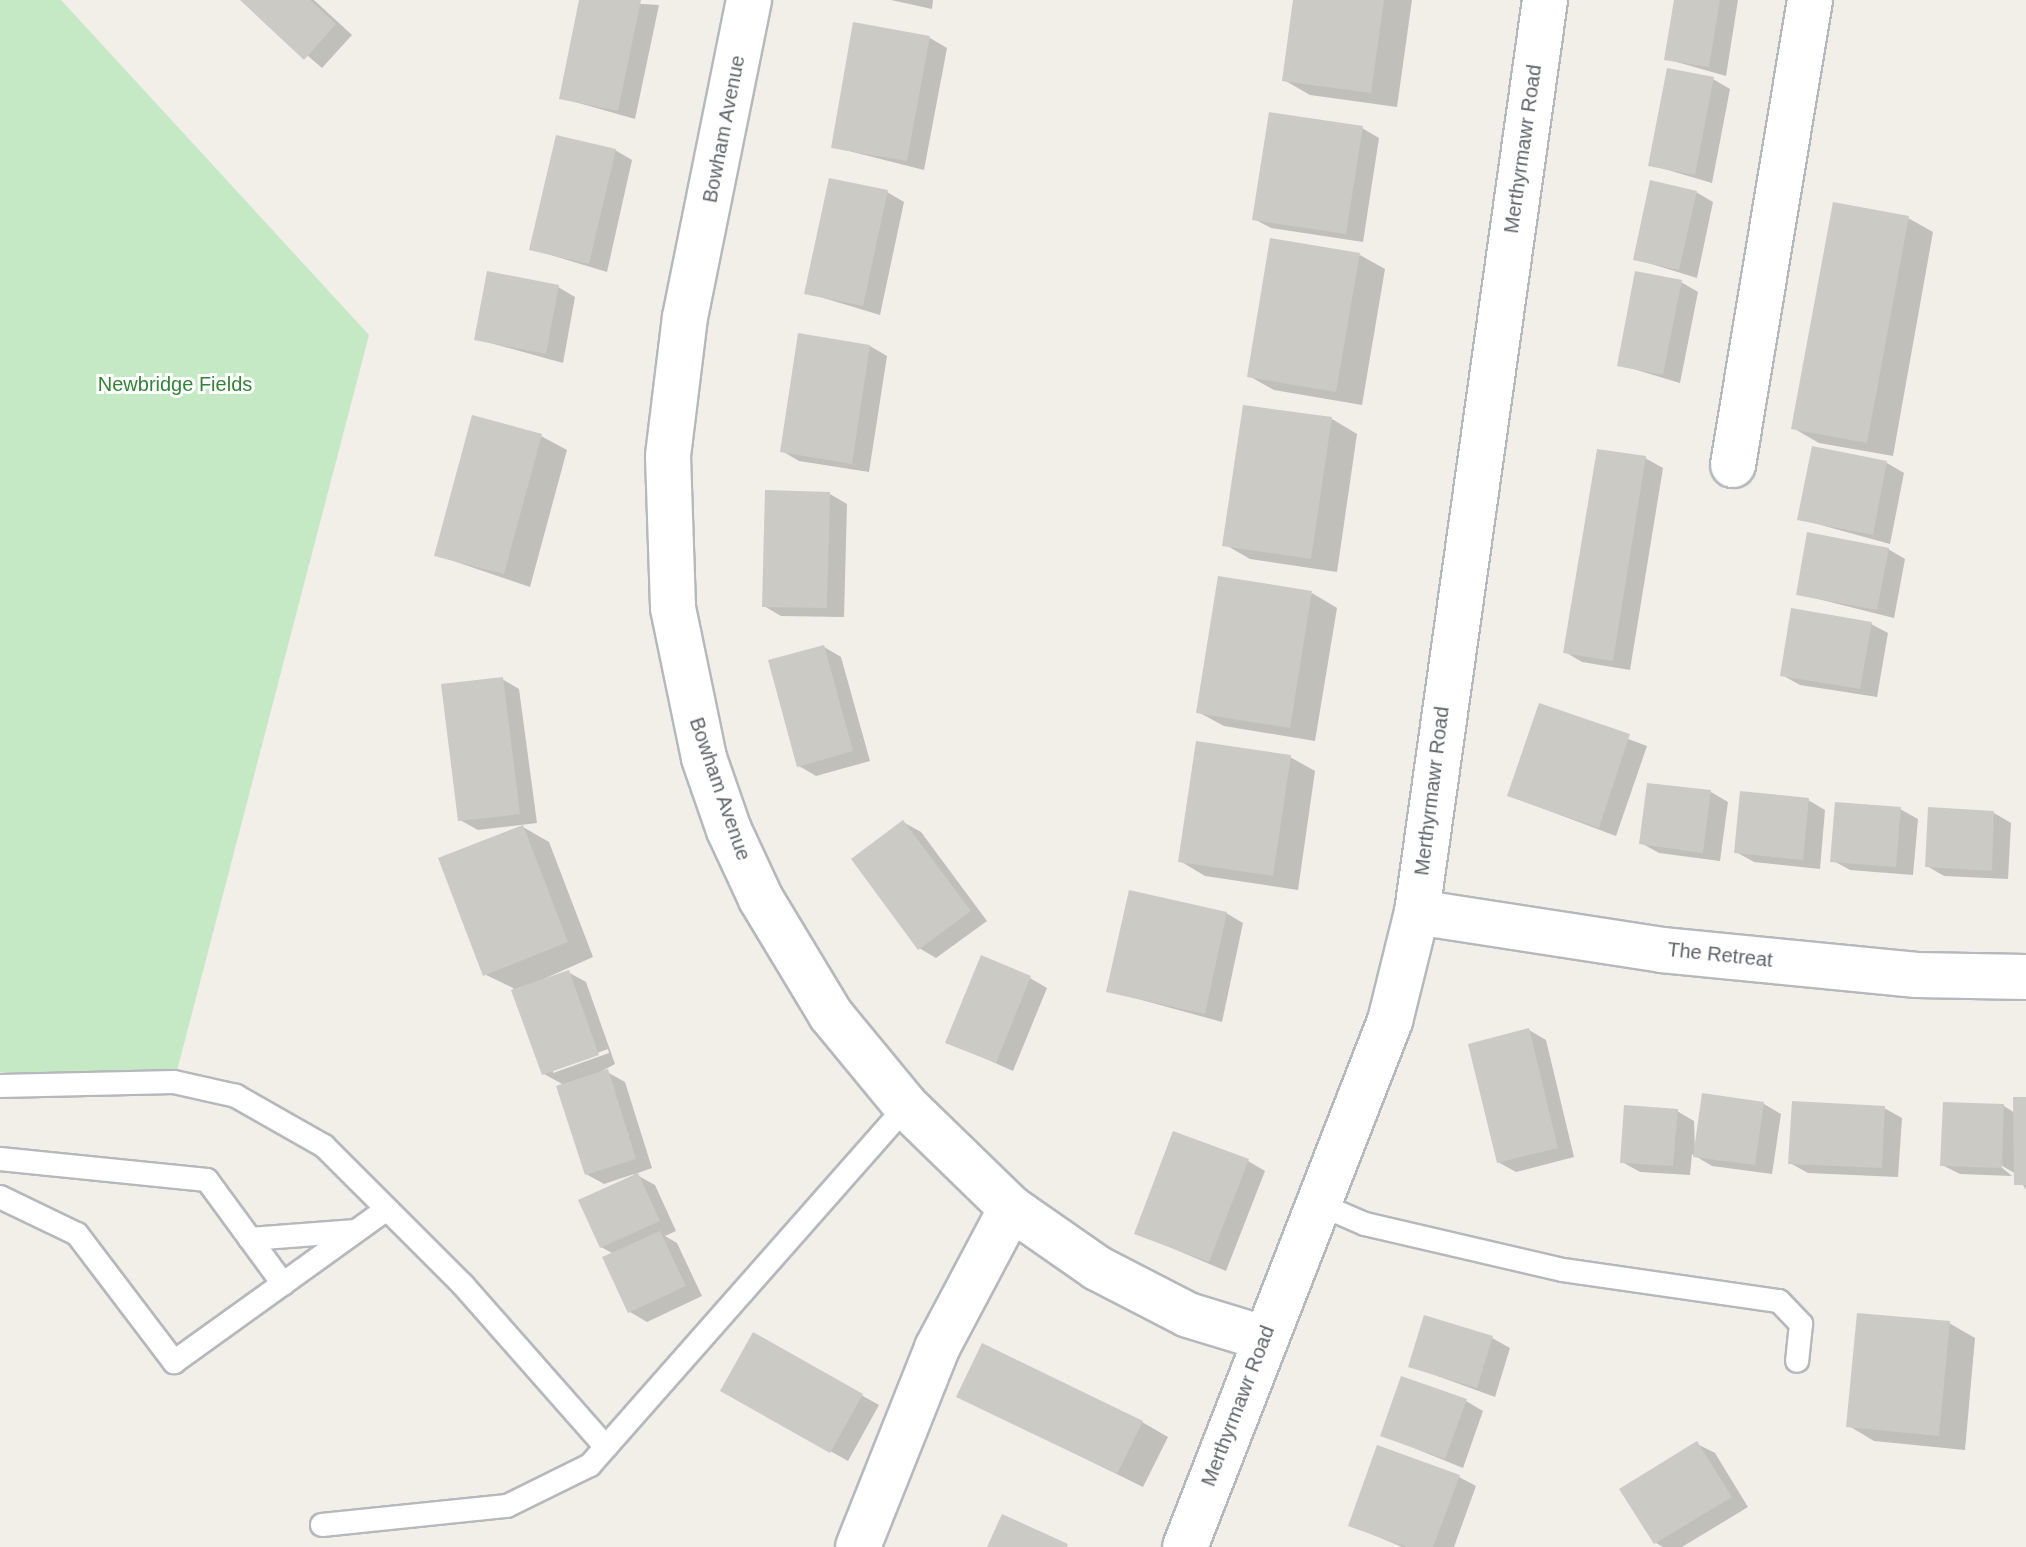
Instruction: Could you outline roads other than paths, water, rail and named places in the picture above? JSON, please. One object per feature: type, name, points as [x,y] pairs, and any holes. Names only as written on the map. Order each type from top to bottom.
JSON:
[{"type":"street","name":"Bowham Avenue","points":[[749,0],[685,317],[668,456],[673,608],[704,758],[761,899],[831,1015],[906,1106],[1011,1208],[1097,1268],[1188,1315],[1263,1338]]},
{"type":"street","name":"Merthyrmawr Road","points":[[1185,1547],[1263,1338],[1321,1205],[1390,1021],[1417,912],[1545,0]]},
{"type":"street","points":[[1733,465],[1810,0]]},
{"type":"street","name":"The Retreat","points":[[1417,912],[1662,950],[1917,975],[2026,977]]},
{"type":"street","points":[[858,1547],[937,1348],[1011,1208]]},
{"type":"lane","points":[[0,1086],[174,1082],[236,1096],[324,1146],[387,1209],[606,1447]]},
{"type":"lane","points":[[322,1525],[507,1506],[590,1465],[906,1106]]},
{"type":"lane","points":[[0,1159],[207,1180],[283,1284]]},
{"type":"lane","points":[[0,1197],[77,1234],[174,1362],[387,1209]]},
{"type":"lane","points":[[1321,1205],[1365,1224],[1563,1270],[1779,1301],[1801,1324],[1797,1361]]},
{"type":"lane","points":[[250,1239],[356,1231]]},
{"type":"park label","name":"Newbridge Fields","points":[[175,384]]}]
